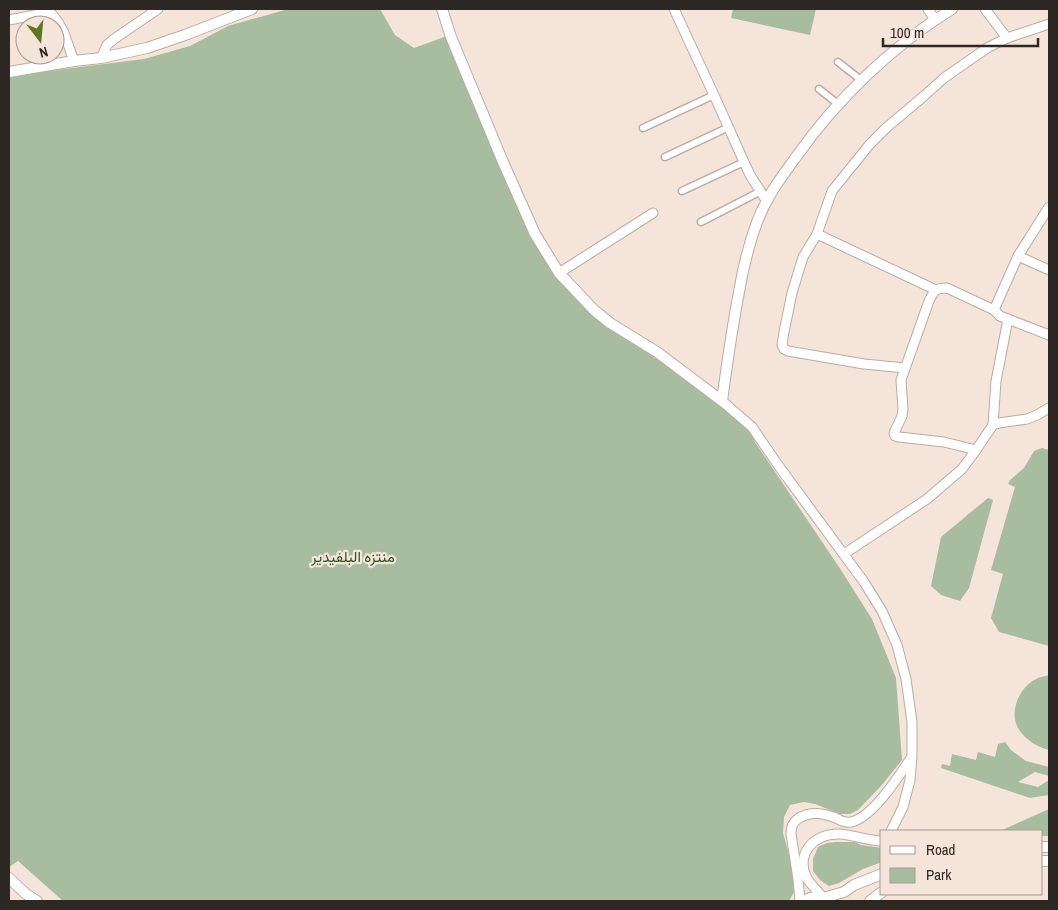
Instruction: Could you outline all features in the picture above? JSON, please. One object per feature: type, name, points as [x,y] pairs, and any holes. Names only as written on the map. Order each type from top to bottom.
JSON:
[{"type":"street","points":[[100,58],[107,45],[114,39],[158,9]]},
{"type":"street","points":[[9,72],[100,58],[147,48],[232,12],[252,9]]},
{"type":"street","points":[[442,9],[451,37],[503,162],[535,234],[559,273],[594,310],[610,323],[657,352],[722,401],[752,427],[864,582],[882,611],[897,645],[906,679],[912,722],[910,780],[903,807],[891,830]]},
{"type":"street","points":[[674,9],[750,175],[764,195]]},
{"type":"street","points":[[928,9],[934,20]]},
{"type":"street","points":[[702,222],[764,195],[774,186],[838,104],[861,80],[910,38],[952,9]]},
{"type":"street","points":[[985,9],[1007,38]]},
{"type":"street","points":[[9,20],[49,10],[64,33],[74,61]]},
{"type":"street","points":[[905,368],[814,356],[788,351],[782,347],[792,293],[803,257],[817,234],[832,191],[875,138],[944,78],[987,48],[1007,38],[1049,24]]},
{"type":"street","points":[[838,62],[861,80]]},
{"type":"street","points":[[819,89],[838,104]]},
{"type":"street","points":[[643,128],[714,94]]},
{"type":"street","points":[[665,157],[729,127]]},
{"type":"street","points":[[682,192],[744,162]]},
{"type":"street","points":[[722,401],[732,330],[742,279],[764,195]]},
{"type":"street","points":[[994,310],[1018,256],[1049,207]]},
{"type":"street","points":[[559,273],[654,213]]},
{"type":"street","points":[[817,234],[936,290]]},
{"type":"street","points":[[1018,256],[1049,270]]},
{"type":"street","points":[[976,450],[944,442],[895,436],[894,433],[902,416],[901,380],[928,301],[936,290],[947,288],[994,310],[1000,316],[1049,335]]},
{"type":"street","points":[[993,425],[996,381],[1008,319]]},
{"type":"street","points":[[844,554],[927,499],[962,469],[993,425],[999,422],[1037,415],[1049,408]]},
{"type":"street","points":[[880,875],[854,885],[826,900],[816,897],[802,901],[791,828],[793,822],[805,815],[817,813],[849,822],[860,819],[884,797],[912,756]]},
{"type":"street","points":[[826,900],[809,881],[803,863],[806,852],[812,842],[824,835],[840,834],[880,841]]},
{"type":"street","points":[[9,878],[26,894],[38,901]]},
{"type":"green space","name":"منتزه البلفيدير","points":[[288,9],[380,9],[395,35],[414,48],[447,36],[532,234],[589,306],[749,426],[755,442],[872,619],[896,678],[902,760],[858,810],[850,814],[840,814],[815,804],[804,802],[790,805],[784,817],[783,833],[792,865],[794,892],[789,901],[63,901],[18,861],[9,867],[9,78],[144,59],[190,46],[228,26]]},
{"type":"green space","points":[[733,9],[816,9],[810,35],[731,18]]},
{"type":"green space","points":[[1042,448],[1049,450],[1049,646],[999,632],[991,618],[1003,574],[991,570],[1015,487],[1008,484],[1024,468],[1034,451]]},
{"type":"green space","points":[[988,498],[993,500],[969,588],[960,601],[941,595],[931,586],[941,537]]},
{"type":"green space","points":[[1049,675],[1049,750],[1029,741],[1020,731],[1016,724],[1015,709],[1025,687],[1038,678]]},
{"type":"green space","points":[[1005,742],[1011,750],[1026,761],[1049,767],[1049,776],[1035,772],[1018,782],[1038,787],[1049,780],[1049,795],[1030,798],[941,768],[942,764],[950,766],[952,754],[976,760],[978,752],[995,757],[998,744]]},
{"type":"green space","points":[[1049,809],[1049,836],[1043,836],[1043,830],[1002,830]]},
{"type":"green space","points":[[855,842],[861,845],[880,848],[880,863],[829,886],[820,880],[813,871],[813,859],[818,847],[827,843]]}]
